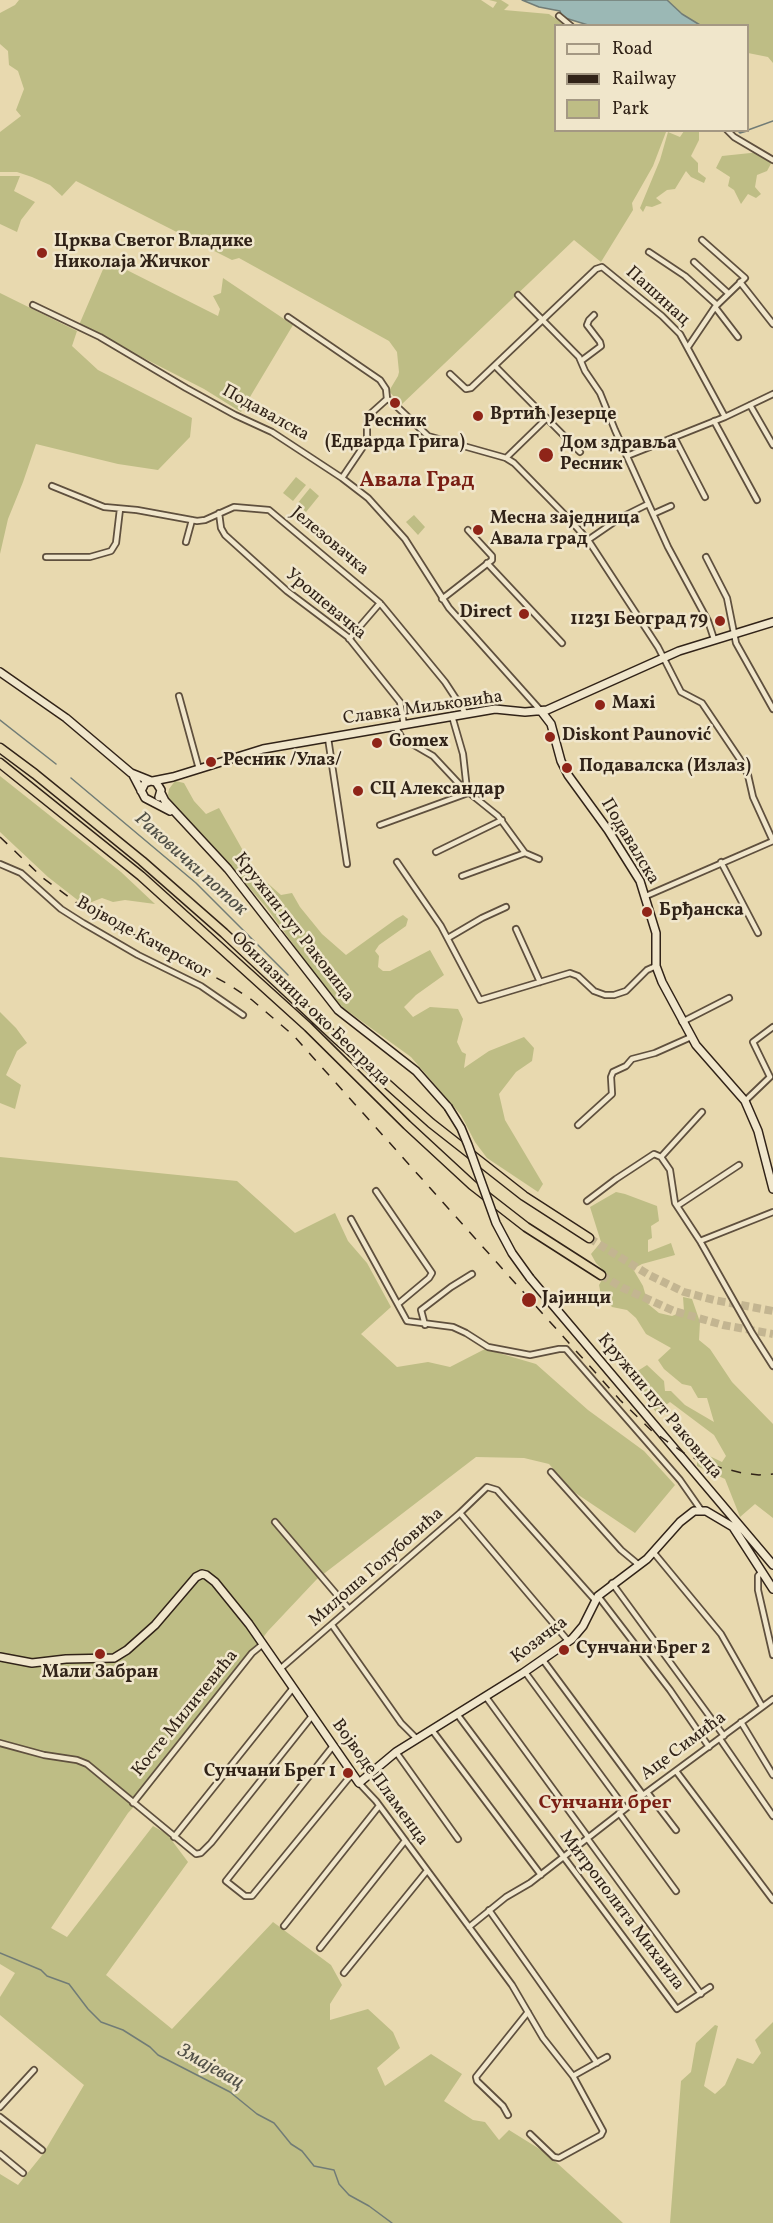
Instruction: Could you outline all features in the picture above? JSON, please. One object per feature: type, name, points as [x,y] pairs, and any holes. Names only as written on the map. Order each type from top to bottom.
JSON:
[{"type":"highway","name":"Обилазница око Београда","points":[[0,748],[142,861],[224,933],[425,1118],[524,1196],[589,1238]]},
{"type":"highway","name":"Обилазница око Београда","points":[[0,763],[141,876],[308,1027],[406,1125],[472,1185],[532,1231],[601,1275]]},
{"type":"street","points":[[559,16],[569,24]]},
{"type":"street","points":[[730,132],[773,160]]},
{"type":"street","points":[[688,347],[716,306],[745,278],[702,240]]},
{"type":"street","points":[[649,252],[685,276],[716,306],[738,337]]},
{"type":"street","points":[[694,262],[728,292]]},
{"type":"street","name":"Пашинац","points":[[542,319],[599,267],[606,269],[673,325],[688,347],[725,417]]},
{"type":"street","points":[[740,282],[773,324]]},
{"type":"street","points":[[518,295],[581,361],[602,398],[648,504],[708,621],[714,639]]},
{"type":"street","name":"Подавалска","points":[[33,305],[100,337],[186,388],[272,432],[342,478],[376,505],[400,532],[442,598],[551,724],[564,767],[640,881],[657,940],[657,966],[662,982],[691,1037],[711,1065],[745,1101],[758,1131],[773,1189]]},
{"type":"street","points":[[581,361],[601,346],[587,325],[594,315]]},
{"type":"street","points":[[288,317],[380,380],[386,389],[387,399]]},
{"type":"street","points":[[450,374],[464,388],[469,389],[542,319]]},
{"type":"street","points":[[495,366],[580,452]]},
{"type":"street","points":[[627,456],[714,422],[773,394]]},
{"type":"street","points":[[342,478],[367,441],[367,417],[387,399]]},
{"type":"street","points":[[387,399],[428,436],[506,458],[522,469],[588,540],[663,658],[681,692],[702,704],[747,770],[753,797],[773,841],[645,896]]},
{"type":"street","points":[[750,405],[773,445]]},
{"type":"street","points":[[506,458],[547,418]]},
{"type":"street","points":[[714,422],[758,500]]},
{"type":"street","points":[[674,437],[705,497]]},
{"type":"street","name":"Јелезовачка","points":[[52,486],[104,507],[171,515],[192,520],[205,520],[237,507],[269,510],[380,603],[445,682],[466,714]]},
{"type":"street","points":[[588,540],[620,518],[648,504]]},
{"type":"street","points":[[653,514],[671,506]]},
{"type":"street","points":[[46,556],[90,557],[111,551],[116,543],[120,509]]},
{"type":"street","name":"Урошевачка","points":[[219,513],[221,528],[225,536],[287,591],[349,639],[400,702],[404,725]]},
{"type":"street","points":[[186,542],[192,520]]},
{"type":"street","points":[[442,598],[492,560],[492,556],[468,530]]},
{"type":"street","points":[[706,557],[727,598],[734,634],[750,670],[773,709]]},
{"type":"street","points":[[487,563],[562,643]]},
{"type":"street","points":[[349,639],[380,603]]},
{"type":"street","name":"Славка Миљковића","points":[[152,781],[173,777],[256,750],[495,709],[542,711],[559,706],[663,658],[714,639],[773,622]]},
{"type":"street","points":[[0,672],[66,718],[132,773],[159,784],[161,792],[158,799],[152,801],[145,798],[132,773]]},
{"type":"street","points":[[179,696],[199,768]]},
{"type":"street","points":[[452,716],[461,747],[468,793]]},
{"type":"street","points":[[395,726],[402,738],[433,756],[468,793],[502,820],[525,853],[539,859]]},
{"type":"street","points":[[328,738],[347,864]]},
{"type":"street","name":"Славка Миљковића","points":[[161,792],[173,777]]},
{"type":"street","points":[[141,791],[145,783],[152,781]]},
{"type":"street","name":"Кружни пут Раковица","points":[[161,792],[165,801],[228,869],[338,1010],[416,1071],[448,1107],[461,1128],[491,1213],[512,1253],[530,1278],[773,1564]]},
{"type":"street","points":[[380,825],[468,793]]},
{"type":"street","name":"Кружни пут Раковица","points":[[152,801],[180,817]]},
{"type":"street","points":[[436,852],[502,820]]},
{"type":"street","points":[[462,876],[525,853]]},
{"type":"street","points":[[397,862],[448,938],[480,1000],[573,974],[594,991],[612,996],[626,991],[647,970],[657,966]]},
{"type":"street","points":[[721,862],[758,933]]},
{"type":"street","name":"Војводе Качерског","points":[[2,864],[21,873],[61,909],[83,923],[138,955],[201,986],[243,1015]]},
{"type":"street","points":[[448,938],[506,907]]},
{"type":"street","points":[[516,929],[540,982]]},
{"type":"street","points":[[682,1022],[729,998]]},
{"type":"street","points":[[745,1101],[770,1077],[753,1042],[773,1027]]},
{"type":"street","points":[[578,1125],[612,1094],[613,1072],[626,1066],[632,1059],[655,1053],[691,1037]]},
{"type":"street","points":[[661,1157],[702,1112]]},
{"type":"street","points":[[587,1201],[654,1154],[661,1157],[670,1170],[677,1206],[773,1366]]},
{"type":"street","points":[[677,1206],[739,1165]]},
{"type":"street","points":[[376,1191],[432,1273],[398,1304]]},
{"type":"street","points":[[700,1241],[773,1212]]},
{"type":"street","points":[[351,1219],[407,1321],[453,1327],[488,1347],[530,1355],[560,1348],[566,1349],[674,1473],[701,1510],[733,1527],[773,1590]]},
{"type":"street","points":[[425,1325],[421,1310],[472,1274]]},
{"type":"street","points":[[551,1472],[621,1550],[639,1565]]},
{"type":"street","name":"Милоша Голубовића","points":[[280,1670],[490,1487],[497,1490],[597,1598]]},
{"type":"street","name":"Козачка","points":[[359,1783],[396,1752],[486,1697],[569,1642],[583,1626],[597,1598],[612,1583],[654,1553],[685,1517],[694,1511],[701,1510]]},
{"type":"street","points":[[460,1513],[569,1642]]},
{"type":"street","points":[[275,1522],[349,1609]]},
{"type":"street","points":[[654,1553],[721,1634],[762,1706]]},
{"type":"street","points":[[762,1571],[758,1576],[758,1590],[773,1654]]},
{"type":"street","name":"Војводе Пламенца","points":[[0,1657],[32,1663],[66,1659],[114,1658],[143,1637],[196,1577],[204,1574],[215,1582],[262,1644],[352,1774],[379,1806],[512,1985],[543,2038],[573,2076],[603,2128],[603,2133],[559,2158],[554,2157],[530,2134]]},
{"type":"street","points":[[612,1583],[722,1737],[773,1816]]},
{"type":"street","points":[[597,1598],[670,1690],[709,1746]]},
{"type":"street","points":[[332,1625],[401,1723],[417,1739]]},
{"type":"street","name":"Косте Миличевића","points":[[133,1803],[252,1653],[262,1644]]},
{"type":"street","points":[[543,1660],[676,1830]]},
{"type":"street","points":[[525,1672],[625,1809]]},
{"type":"street","points":[[174,1837],[293,1688]]},
{"type":"street","points":[[486,1697],[701,1994],[710,1988]]},
{"type":"street","name":"Аце Симића","points":[[468,1927],[541,1875],[562,1856],[645,1793],[773,1699]]},
{"type":"street","name":"Митрополита Михаила","points":[[457,1714],[677,2009],[701,1994]]},
{"type":"street","points":[[0,1743],[44,1755],[84,1762],[174,1837],[198,1854],[211,1843],[312,1716]]},
{"type":"street","points":[[741,1722],[773,1775]]},
{"type":"street","points":[[432,1730],[541,1875]]},
{"type":"street","points":[[333,1746],[226,1881],[249,1897],[252,1896],[352,1774]]},
{"type":"street","points":[[396,1752],[458,1839]]},
{"type":"street","points":[[676,1771],[773,1900]]},
{"type":"street","points":[[284,1926],[379,1806]]},
{"type":"street","points":[[619,1813],[676,1891]]},
{"type":"street","points":[[320,1948],[404,1842]]},
{"type":"street","points":[[344,1973],[426,1872]]},
{"type":"street","points":[[489,1910],[597,2063]]},
{"type":"street","points":[[508,2115],[507,2111],[476,2079],[528,2012]]},
{"type":"street","points":[[573,2076],[607,2057]]},
{"type":"street","points":[[0,2107],[34,2070]]},
{"type":"street","points":[[0,2117],[42,2150]]},
{"type":"street","points":[[0,2154],[23,2173]]},
{"type":"green space","points":[[19,0],[481,0],[493,8],[497,2],[489,0],[501,0],[509,5],[504,10],[549,14],[564,24],[554,24],[554,132],[666,132],[653,166],[632,203],[633,210],[601,262],[574,240],[401,405],[389,391],[399,372],[397,352],[389,341],[239,258],[232,260],[76,181],[62,196],[50,185],[32,177],[17,172],[0,172],[0,132],[21,116],[16,110],[24,89],[18,71],[9,65],[8,51],[0,44],[0,13],[15,5]]},
{"type":"green space","points":[[667,0],[773,0],[773,63],[768,57],[749,53],[749,24],[698,24],[682,14]]},
{"type":"green space","points":[[668,132],[680,137],[683,132],[699,132],[699,140],[691,156],[698,163],[698,172],[706,178],[704,183],[691,177],[686,171],[675,189],[667,190],[656,198],[662,203],[652,207],[646,206],[643,212],[640,208],[660,160]]},
{"type":"green space","points":[[760,152],[773,160],[767,171],[757,175],[755,187],[761,194],[756,198],[748,194],[741,204],[734,190],[728,186],[730,177],[716,168],[722,156]]},
{"type":"green space","points":[[0,176],[20,176],[14,191],[35,202],[21,220],[17,232],[0,224]]},
{"type":"green space","points":[[107,260],[218,316],[220,309],[213,296],[221,293],[223,278],[293,325],[241,412],[204,389],[79,325]]},
{"type":"green space","points":[[0,293],[77,331],[72,346],[98,370],[192,418],[190,437],[158,470],[118,464],[36,444],[8,519],[0,554]]},
{"type":"green space","points":[[296,477],[306,485],[293,501],[283,493]]},
{"type":"green space","points":[[310,488],[319,496],[306,512],[297,504]]},
{"type":"green space","points":[[414,515],[425,527],[418,535],[406,522]]},
{"type":"green space","points":[[0,776],[121,872],[155,904],[125,900],[113,902],[102,898],[84,905],[48,877],[0,832]]},
{"type":"green space","points":[[175,781],[184,783],[194,801],[206,814],[219,808],[255,872],[281,895],[292,893],[300,907],[322,934],[346,955],[396,919],[403,915],[408,919],[406,926],[379,945],[375,951],[379,956],[378,967],[383,971],[390,971],[430,950],[444,975],[416,995],[404,1007],[413,1017],[430,1007],[458,1009],[463,1019],[457,1042],[462,1052],[466,1054],[464,1068],[489,1051],[524,1037],[534,1048],[532,1061],[516,1072],[499,1094],[505,1120],[543,1184],[538,1192],[487,1158],[475,1142],[461,1115],[411,1057],[335,1002],[266,907],[170,801],[169,789]]},
{"type":"green space","points":[[0,1012],[27,1043],[17,1051],[6,1075],[21,1085],[15,1109],[0,1103]]},
{"type":"green space","points":[[0,1157],[237,1181],[295,1233],[335,1213],[348,1241],[367,1263],[391,1307],[361,1334],[397,1367],[428,1362],[450,1367],[485,1349],[536,1364],[588,1410],[644,1451],[675,1485],[635,1533],[574,1492],[549,1464],[524,1458],[476,1457],[317,1579],[268,1631],[144,1796],[128,1813],[51,1928],[67,1937],[153,1826],[167,1834],[188,1862],[106,1975],[172,2029],[273,1922],[331,1965],[342,1985],[330,2004],[330,2020],[368,2009],[393,2032],[400,2048],[377,2068],[385,2086],[431,2054],[462,2074],[444,2101],[473,2120],[485,2122],[499,2140],[509,2130],[546,2153],[623,2223],[0,2223],[0,2174],[18,2185],[43,2154],[84,2085],[0,2015],[0,1997],[15,1973],[0,1964]]},
{"type":"green space","points":[[616,1192],[657,1206],[659,1221],[651,1226],[652,1238],[648,1240],[648,1252],[671,1243],[675,1255],[642,1264],[633,1269],[643,1286],[648,1304],[659,1313],[672,1316],[684,1311],[683,1297],[692,1299],[700,1322],[699,1340],[710,1349],[732,1382],[773,1424],[773,1518],[755,1504],[740,1517],[725,1479],[697,1466],[697,1450],[722,1462],[726,1456],[714,1435],[670,1402],[656,1412],[640,1392],[642,1387],[636,1372],[647,1365],[664,1381],[665,1391],[671,1391],[685,1405],[714,1422],[707,1398],[698,1398],[691,1386],[682,1384],[664,1369],[658,1360],[671,1348],[646,1334],[636,1318],[627,1310],[612,1307],[601,1295],[599,1285],[606,1273],[591,1254],[601,1242],[590,1207]]},
{"type":"green space","points":[[773,2022],[773,2223],[670,2223],[681,2081],[691,2072],[696,2043],[715,2025],[718,2026],[704,2086],[715,2094],[725,2085],[737,2058],[753,2064],[761,2053],[755,2040]]},
{"type":"water","points":[[522,0],[667,0],[682,14],[698,24],[585,24],[562,17],[560,11],[539,7]]},
{"type":"waterway","points":[[749,130],[773,121]]},
{"type":"waterway","points":[[739,132],[744,132]]},
{"type":"waterway","name":"Раковички поток","points":[[0,720],[56,764]]},
{"type":"waterway","name":"Раковички поток","points":[[71,778],[196,883],[288,975]]},
{"type":"waterway","name":"Змајевац","points":[[0,1953],[69,1984],[101,2022],[123,2030],[150,2047],[158,2055],[230,2092],[257,2114],[274,2123],[291,2144],[302,2151],[314,2166],[334,2170],[339,2184],[349,2195],[392,2223]]},
{"type":"tunnel","points":[[589,1238],[649,1275],[684,1292],[773,1311]]},
{"type":"tunnel","points":[[601,1275],[623,1288],[674,1311],[723,1325],[773,1334]]},
{"type":"railway","points":[[0,837],[43,878],[85,909],[228,984],[252,1000],[293,1035],[620,1400],[652,1431],[684,1453],[706,1464],[742,1473],[773,1474]]},
{"type":"place","name":"Црква Светог Владике Николаја Жичког","points":[[42,253]]},
{"type":"place","name":"Ресник (Едварда Грига)","points":[[395,403]]},
{"type":"place","name":"Вртић Језерце","points":[[478,416]]},
{"type":"place","name":"Дом здравља Ресник","points":[[546,455]]},
{"type":"place","name":"Месна заједница Авала град","points":[[478,530]]},
{"type":"place","name":"Direct","points":[[524,614]]},
{"type":"place","name":"11231 Београд 79","points":[[720,621]]},
{"type":"place","name":"Maxi","points":[[600,705]]},
{"type":"place","name":"Diskont Paunović","points":[[550,737]]},
{"type":"place","name":"Gomex","points":[[377,743]]},
{"type":"place","name":"Ресник /Улаз/","points":[[211,762]]},
{"type":"place","name":"Подавалска (Излаз)","points":[[567,768]]},
{"type":"place","name":"СЦ Александар","points":[[358,791]]},
{"type":"place","name":"Брђанска","points":[[647,912]]},
{"type":"place","name":"Јајинци","points":[[529,1300]]},
{"type":"place","name":"Сунчани Брег 2","points":[[564,1650]]},
{"type":"place","name":"Мали Забран","points":[[100,1654]]},
{"type":"place","name":"Сунчани Брег 1","points":[[348,1773]]},
{"type":"district","name":"Авала Град","points":[[417,482]]},
{"type":"district","name":"Сунчани брег","points":[[605,1804]]}]
